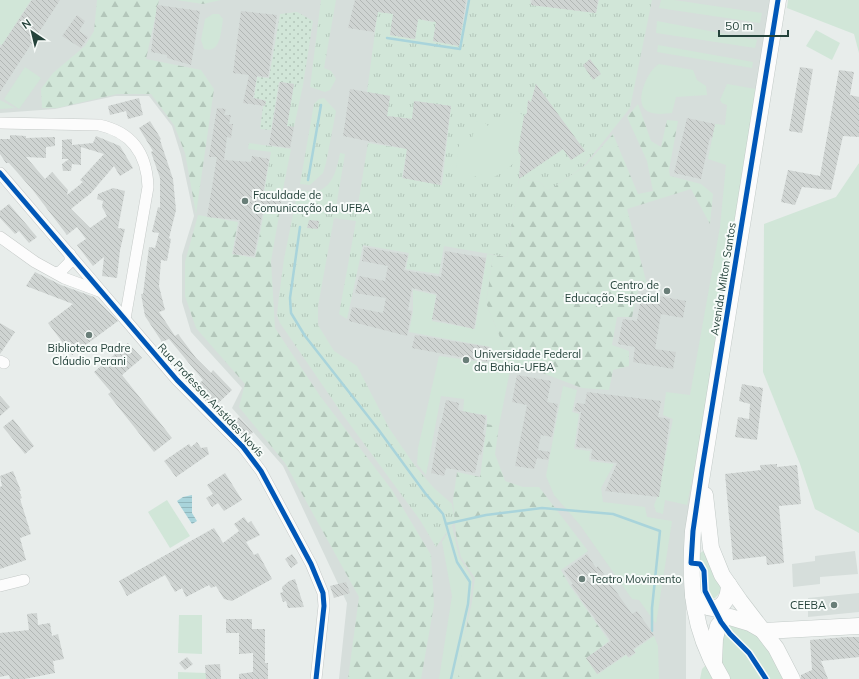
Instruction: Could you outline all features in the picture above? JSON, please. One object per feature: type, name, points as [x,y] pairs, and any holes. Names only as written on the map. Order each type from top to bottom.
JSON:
[{"type":"main road","name":"Avenida Milton Santos","points":[[718,672],[699,631],[693,596],[691,570],[692,551],[702,468],[778,0]]},
{"type":"main road","name":"Avenida Milton Santos","points":[[702,468],[711,548],[729,585],[764,631],[787,671]]},
{"type":"main road","points":[[692,551],[704,546],[711,548]]},
{"type":"main road","points":[[693,596],[703,606],[708,609],[714,609],[724,602],[727,597],[729,585]]},
{"type":"main road","points":[[718,672],[715,633],[718,626],[725,618],[736,618],[764,631],[859,626]]},
{"type":"main road","points":[[787,671],[788,643],[800,630]]},
{"type":"street","points":[[0,123],[100,125],[114,128],[126,134],[135,144],[148,174],[148,187],[125,319]]},
{"type":"street","name":"Rua Professor Aristides Novis","points":[[0,173],[198,403],[253,460],[319,578],[323,600],[316,679]]},
{"type":"street","points":[[0,237],[35,262],[56,273],[100,291]]},
{"type":"street","points":[[56,273],[66,267],[70,262],[70,254]]},
{"type":"street","points":[[0,586],[24,580]]},
{"type":"shaded area","name":"Universidade Federal da Bahia-UFBA","points":[[0,0],[772,0],[686,562],[686,679],[339,679],[347,603],[283,466],[232,408],[242,388],[191,332],[182,302],[182,255],[194,216],[181,155],[172,126],[149,96],[115,96],[55,109],[0,113]]},
{"type":"shaded area","points":[[855,551],[858,574],[820,577],[820,584],[793,587],[792,564],[815,561],[815,556]]},
{"type":"shaded area","name":"CEEBA","points":[[859,593],[859,612],[808,617],[808,598]]},
{"type":"green space","points":[[0,0],[31,0],[2,45],[0,44]]},
{"type":"green space","points":[[97,0],[159,0],[146,59],[201,70],[214,89],[196,214],[185,153],[174,125],[151,94],[117,94],[57,108],[42,108],[41,89],[53,73],[85,46],[94,31]]},
{"type":"green space","points":[[176,0],[221,0],[203,4]]},
{"type":"green space","points":[[321,0],[336,0],[324,68],[331,71],[336,79],[330,90],[325,92],[310,87]]},
{"type":"green space","points":[[470,0],[530,0],[531,5],[596,13],[599,0],[652,0],[630,108],[583,167],[548,191],[540,182],[519,179],[507,257],[444,246],[439,274],[406,269],[409,253],[363,245],[347,319],[339,314],[356,221],[334,218],[318,306],[318,325],[334,351],[357,366],[389,428],[415,466],[434,488],[452,504],[455,521],[436,547],[420,520],[343,415],[280,323],[277,315],[284,259],[298,190],[314,192],[326,187],[333,177],[340,153],[345,154],[336,207],[357,211],[368,143],[407,149],[402,178],[442,185],[451,106],[415,101],[412,119],[387,116],[390,96],[367,92],[379,2],[382,13],[388,13],[395,4],[390,35],[415,39],[420,9],[424,10],[422,20],[433,22],[435,10],[438,11],[433,41],[459,46],[462,27]],"holes":[[[536,84],[584,151],[571,160],[563,149],[519,178],[524,116],[527,113],[528,100],[531,102]]]},
{"type":"green space","points":[[661,0],[674,0],[762,13],[760,23],[659,8]]},
{"type":"green space","points":[[788,0],[859,0],[859,53],[854,34],[787,8]]},
{"type":"green space","points":[[297,12],[313,21],[303,85],[279,82],[271,130],[260,129],[264,100],[254,98],[257,77],[269,78],[280,14]]},
{"type":"green space","points":[[213,14],[219,14],[223,19],[221,35],[217,45],[214,48],[210,50],[204,49],[201,40],[205,19]]},
{"type":"green space","points":[[657,21],[757,40],[755,48],[656,33]]},
{"type":"green space","points":[[816,30],[840,43],[832,60],[806,46]]},
{"type":"green space","points":[[658,45],[753,62],[752,68],[657,52]]},
{"type":"green space","points":[[659,64],[693,70],[697,80],[706,86],[707,95],[676,97],[672,113],[656,114],[647,111],[643,107],[641,101],[644,86],[655,67]]},
{"type":"green space","points":[[25,67],[41,78],[19,109],[4,99]]},
{"type":"green space","points":[[294,84],[303,85],[294,127],[287,126]]},
{"type":"green space","points":[[727,84],[756,89],[705,415],[687,505],[665,500],[663,514],[656,512],[654,505],[657,498],[673,419],[663,415],[666,392],[690,395],[720,227],[726,165],[708,159],[715,124],[725,125],[727,105],[722,103],[720,100]]},
{"type":"green space","points":[[324,98],[336,111],[326,163],[323,173],[310,185],[300,184],[314,104],[319,99]]},
{"type":"green space","points":[[0,100],[15,108],[0,109]]},
{"type":"green space","points":[[638,104],[651,141],[661,147],[667,120],[678,121],[669,170],[670,176],[701,184],[713,194],[710,224],[691,189],[627,209],[648,288],[639,286],[632,317],[617,317],[612,345],[629,351],[629,366],[613,370],[609,390],[582,388],[532,369],[513,370],[486,303],[493,255],[507,257],[519,179],[540,182],[548,191],[585,166],[613,134],[638,194],[653,191],[647,161],[627,117]]},
{"type":"green space","points":[[517,111],[524,116],[518,151],[521,156],[506,170],[489,180],[483,174],[454,183],[460,139],[472,139],[476,122],[483,121],[491,129],[505,122],[507,114]]},
{"type":"green space","points":[[249,143],[291,149],[282,194],[264,193],[271,152],[248,149]]},
{"type":"green space","points":[[859,163],[859,533],[815,509],[800,464],[763,372],[764,224],[836,197]]},
{"type":"green space","points":[[265,208],[280,210],[271,261],[275,328],[320,396],[392,490],[431,555],[434,605],[421,679],[348,679],[359,597],[285,463],[239,407],[245,384],[196,328],[185,296],[185,262],[198,215],[238,222],[232,254],[255,258]]},
{"type":"green space","points":[[487,254],[493,255],[486,303],[511,365],[499,426],[487,424],[487,415],[463,412],[464,399],[441,396],[426,475],[417,464],[418,448],[439,356],[489,363],[491,347],[409,332],[413,312],[413,290],[436,295],[432,321],[475,329]]},
{"type":"green space","points":[[563,386],[577,390],[572,412],[579,414],[574,449],[590,451],[589,461],[614,464],[601,488],[603,502],[645,507],[647,517],[672,521],[656,624],[639,600],[632,599],[580,525],[554,495],[546,476]]},
{"type":"green space","points":[[487,424],[499,426],[495,454],[505,481],[523,487],[539,487],[588,551],[561,570],[570,586],[609,641],[587,658],[598,675],[594,679],[455,679],[472,602],[475,578],[461,557],[456,535],[453,500],[457,472],[480,477]]},
{"type":"green space","points":[[167,500],[190,536],[170,548],[148,512]]},
{"type":"green space","points":[[452,526],[459,557],[472,578],[472,587],[458,679],[439,679],[452,596],[442,542]]},
{"type":"green space","points":[[703,551],[725,587],[715,598],[706,600],[697,594],[694,558]]},
{"type":"green space","points":[[179,615],[202,615],[202,654],[178,653]]},
{"type":"green space","points":[[750,623],[788,679],[722,679],[718,626]]},
{"type":"green space","points":[[654,636],[658,646],[659,679],[594,679],[594,677],[626,655],[629,658],[636,653],[634,650]]},
{"type":"green space","points":[[706,665],[716,679],[700,679],[702,669]]},
{"type":"green space","points":[[178,672],[206,673],[206,679],[178,679]]},
{"type":"water","points":[[192,495],[192,513],[197,521],[192,524],[177,501],[183,497]]},
{"type":"building","points":[[32,0],[60,0],[0,92],[0,48]]},
{"type":"building","points":[[355,0],[466,0],[459,46],[433,41],[436,22],[418,19],[415,39],[390,35],[393,14],[378,12],[374,32],[348,28]]},
{"type":"building","points":[[532,0],[598,0],[596,13],[531,5]]},
{"type":"building","points":[[157,5],[200,11],[191,65],[167,58],[167,55],[151,52]]},
{"type":"building","points":[[241,11],[277,15],[268,77],[257,76],[253,98],[266,101],[265,106],[243,103],[249,75],[233,73]]},
{"type":"building","points":[[77,15],[85,21],[79,31],[88,37],[81,48],[62,36]]},
{"type":"building","points":[[590,59],[601,74],[593,80],[583,65]]},
{"type":"building","points":[[800,67],[813,69],[802,133],[789,131]]},
{"type":"building","points":[[839,70],[854,72],[850,95],[859,97],[859,137],[843,136],[831,190],[802,187],[795,205],[781,202],[788,170],[820,176]]},
{"type":"building","points":[[280,82],[294,84],[287,126],[294,127],[290,148],[269,145]]},
{"type":"building","points":[[536,84],[585,151],[571,160],[563,149],[519,179],[521,156],[518,151],[524,116],[527,113],[528,100],[531,102]]},
{"type":"building","points":[[350,89],[390,96],[387,116],[412,119],[414,101],[451,106],[440,185],[403,178],[407,149],[343,136]]},
{"type":"building","points":[[139,98],[143,115],[128,119],[126,111],[110,115],[108,106]]},
{"type":"building","name":"Faculdade de Comunicação da UFBA","points":[[217,108],[226,109],[224,115],[231,115],[229,124],[233,124],[231,138],[227,137],[224,160],[251,162],[252,156],[269,159],[263,194],[282,195],[280,208],[264,206],[254,256],[233,254],[240,220],[207,217],[217,157],[209,157]]},
{"type":"building","points":[[687,118],[715,124],[712,138],[710,137],[701,179],[674,173]]},
{"type":"building","points":[[150,121],[161,139],[160,140],[173,179],[176,210],[169,238],[171,239],[167,261],[161,260],[159,286],[165,310],[159,312],[175,336],[178,334],[196,358],[211,373],[213,370],[232,390],[214,407],[195,388],[203,380],[169,339],[162,342],[145,316],[141,294],[143,294],[149,247],[155,248],[159,233],[152,232],[158,207],[160,208],[160,178],[151,152],[153,151],[139,128]]},
{"type":"building","points":[[10,135],[26,136],[26,138],[55,137],[55,146],[46,147],[46,158],[26,157],[45,179],[52,172],[68,190],[67,195],[83,182],[80,180],[104,154],[81,147],[81,165],[72,164],[71,171],[63,171],[62,164],[69,159],[62,159],[62,140],[72,139],[72,145],[93,143],[96,136],[120,146],[133,168],[120,176],[114,166],[91,193],[71,209],[90,228],[107,216],[102,207],[103,201],[97,199],[98,194],[113,188],[125,191],[118,228],[125,229],[120,250],[117,278],[102,276],[104,257],[93,266],[77,245],[86,239],[77,227],[67,235],[32,189],[9,163],[6,163],[0,154],[0,139],[10,139]]},
{"type":"building","points":[[9,204],[37,237],[29,243],[19,231],[15,234],[0,218],[0,211]]},
{"type":"building","points":[[309,220],[319,221],[318,229],[307,228]]},
{"type":"building","points":[[364,247],[408,255],[404,270],[441,277],[445,251],[486,258],[474,329],[432,319],[437,294],[412,288],[408,310],[412,311],[407,336],[349,321],[352,307],[383,313],[386,298],[355,293],[359,276],[385,281],[388,266],[362,261]]},
{"type":"building","points":[[35,272],[61,285],[94,297],[118,321],[72,355],[48,323],[73,304],[26,286]]},
{"type":"building","points":[[642,293],[686,301],[683,318],[661,314],[655,349],[676,352],[673,369],[633,362],[635,347],[618,344],[623,319],[637,321]]},
{"type":"building","points":[[0,323],[15,332],[0,354]]},
{"type":"building","points":[[415,335],[489,347],[487,362],[412,348]]},
{"type":"building","points":[[128,343],[142,358],[122,375],[172,438],[154,452],[108,394],[111,392],[94,372]]},
{"type":"building","points":[[517,375],[551,381],[547,402],[558,404],[552,437],[541,435],[538,450],[550,452],[548,460],[537,458],[534,469],[515,466],[527,405],[512,402]]},
{"type":"building","points":[[742,384],[763,388],[757,440],[735,437],[738,417],[749,419],[750,404],[739,401]]},
{"type":"building","points":[[587,392],[661,401],[658,417],[670,419],[659,497],[605,491],[617,463],[591,459],[592,449],[576,447],[581,412],[574,411],[576,403],[585,404]]},
{"type":"building","points":[[0,396],[10,407],[0,416]]},
{"type":"building","points":[[446,400],[459,403],[458,410],[486,416],[483,434],[485,435],[481,455],[479,454],[475,473],[446,468],[444,476],[431,473],[440,423],[441,424]]},
{"type":"building","points":[[239,417],[253,432],[246,439],[232,424]]},
{"type":"building","points":[[13,419],[34,446],[25,454],[3,427]]},
{"type":"building","points":[[197,442],[201,448],[207,447],[209,454],[176,477],[164,461],[189,444],[191,447]]},
{"type":"building","points":[[777,464],[777,467],[797,465],[801,504],[779,506],[784,563],[767,565],[766,556],[733,560],[725,474],[761,470],[760,465]]},
{"type":"building","points":[[13,471],[21,491],[19,491],[22,498],[20,499],[31,534],[20,538],[26,560],[0,569],[0,487],[2,486],[0,476]]},
{"type":"building","points":[[225,473],[242,500],[224,511],[218,503],[212,507],[206,498],[213,494],[207,485]]},
{"type":"building","points":[[244,517],[248,523],[251,521],[260,535],[246,542],[254,555],[258,553],[272,579],[232,601],[224,599],[216,586],[211,588],[209,585],[186,597],[182,588],[175,592],[165,575],[127,596],[119,581],[214,528],[223,543],[239,531],[234,524]]},
{"type":"building","points":[[292,554],[298,563],[291,568],[285,559]]},
{"type":"building","points":[[587,554],[596,568],[598,566],[632,614],[637,611],[654,635],[633,649],[635,653],[628,657],[626,654],[597,674],[586,658],[611,641],[571,585],[573,584],[564,571]]},
{"type":"building","points":[[295,579],[304,607],[288,608],[286,601],[283,602],[280,593],[283,592],[282,587],[289,581]]},
{"type":"building","points":[[346,582],[350,593],[334,598],[330,586]]},
{"type":"building","points":[[37,613],[38,625],[50,623],[52,636],[58,634],[64,659],[53,661],[55,673],[24,679],[10,679],[9,675],[0,677],[0,633],[29,630],[27,614]]},
{"type":"building","points":[[226,619],[252,619],[252,629],[265,629],[265,663],[268,663],[268,679],[239,679],[239,674],[253,672],[253,653],[239,654],[239,633],[226,633]]},
{"type":"building","points":[[859,637],[859,657],[821,661],[828,679],[801,679],[801,675],[812,670],[810,640]]},
{"type":"building","points":[[187,657],[193,664],[185,670],[179,663]]},
{"type":"building","points":[[220,664],[221,679],[206,679],[205,665]]},
{"type":"waterway","points":[[387,38],[460,49],[469,0]]},
{"type":"waterway","points":[[308,180],[321,105]]},
{"type":"waterway","points":[[300,227],[290,298],[291,313],[305,336],[378,429],[425,493],[443,514],[457,562],[470,582],[468,604],[451,679]]},
{"type":"waterway","points":[[446,524],[486,515],[542,508],[613,514],[660,531],[652,608],[652,631]]},
{"type":"cycle path","points":[[766,679],[749,653],[730,634],[721,622],[705,591],[704,571],[700,564],[691,563],[693,531],[702,469],[778,0]]},
{"type":"cycle path","points":[[0,173],[177,380],[243,447],[261,471],[311,564],[323,593],[324,606],[316,679]]},
{"type":"place","name":"Faculdade de Comunicação da UFBA","points":[[245,201]]},
{"type":"place","name":"Centro de Educação Especial","points":[[667,291]]},
{"type":"place","name":"Biblioteca Padre Cláudio Perani","points":[[89,335]]},
{"type":"place","name":"Universidade Federal da Bahia-UFBA","points":[[466,360]]},
{"type":"place","name":"Teatro Movimento","points":[[582,579]]},
{"type":"place","name":"CEEBA","points":[[834,605]]}]
